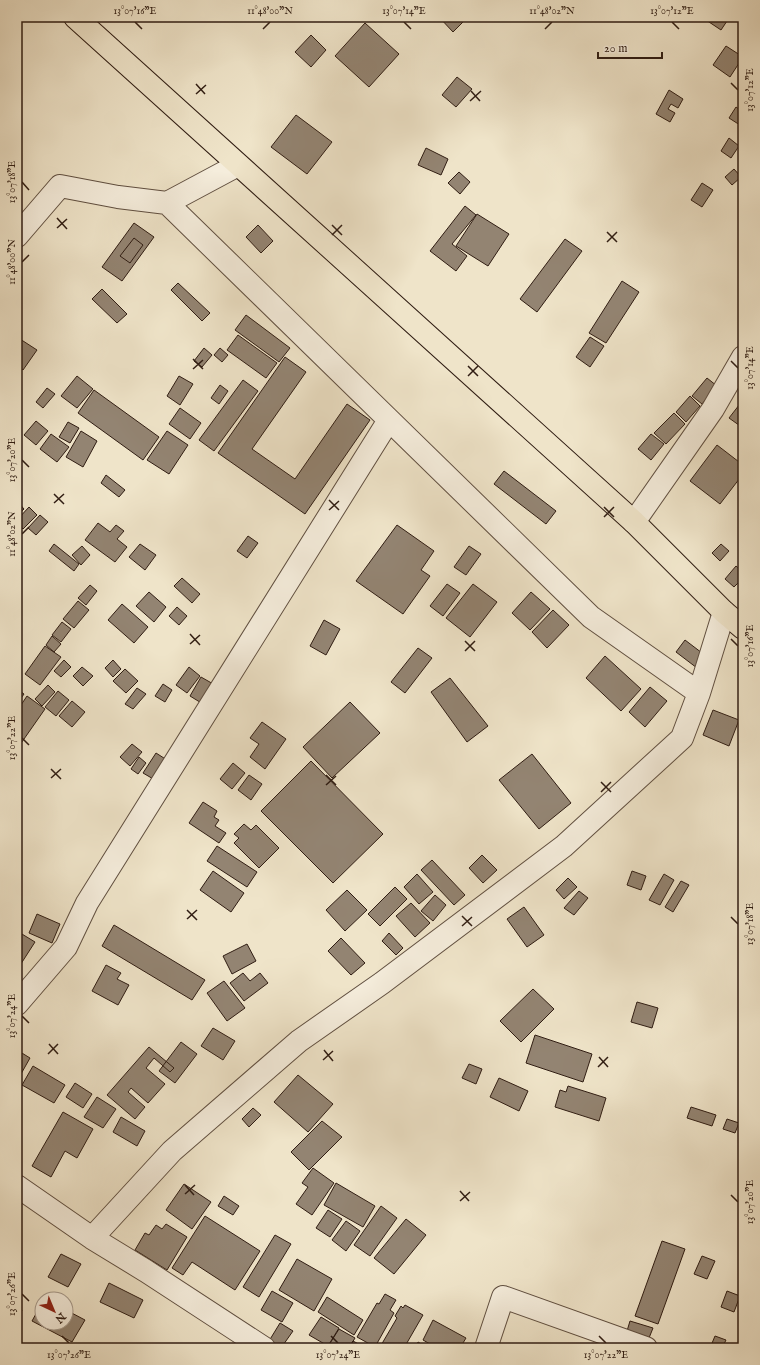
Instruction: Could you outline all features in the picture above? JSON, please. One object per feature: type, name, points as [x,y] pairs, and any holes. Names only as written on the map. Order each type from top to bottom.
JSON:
[{"type":"highway","points":[[75,17],[634,522],[724,612],[743,628]]},
{"type":"street","points":[[17,236],[60,186],[118,197],[167,203],[238,165]]},
{"type":"street","points":[[167,203],[591,617],[699,693]]},
{"type":"street","points":[[634,522],[713,409],[743,357]]},
{"type":"street","points":[[17,1004],[66,947],[87,903],[389,420]]},
{"type":"street","points":[[92,1238],[172,1151],[300,1041],[382,983],[570,841],[682,738],[699,693],[724,612]]},
{"type":"street","points":[[17,1186],[92,1238],[146,1271],[264,1348]]},
{"type":"street","points":[[486,1348],[503,1297],[646,1348]]},
{"type":"building","points":[[439,17],[468,17],[453,32]]},
{"type":"building","points":[[708,17],[721,17],[727,21],[721,30],[706,20]]},
{"type":"building","points":[[365,23],[399,54],[369,87],[335,56]]},
{"type":"building","points":[[311,35],[326,50],[311,67],[295,52]]},
{"type":"building","points":[[726,46],[743,57],[730,77],[713,65]]},
{"type":"building","points":[[457,77],[472,89],[456,107],[442,95]]},
{"type":"building","points":[[669,90],[683,99],[678,108],[671,104],[668,109],[675,113],[670,122],[656,114]]},
{"type":"building","points":[[736,107],[743,112],[743,127],[729,118]]},
{"type":"building","points":[[296,115],[332,142],[307,174],[271,147]]},
{"type":"building","points":[[729,138],[739,146],[731,158],[721,151]]},
{"type":"building","points":[[426,148],[448,159],[441,175],[418,165]]},
{"type":"building","points":[[734,169],[741,177],[732,185],[725,177]]},
{"type":"building","points":[[459,172],[470,182],[460,194],[448,183]]},
{"type":"building","points":[[702,183],[713,190],[702,207],[691,200]]},
{"type":"building","points":[[465,206],[476,215],[452,244],[467,256],[456,271],[430,251]]},
{"type":"building","points":[[477,214],[509,234],[488,266],[456,246]]},
{"type":"building","points":[[134,223],[154,237],[122,281],[102,267]]},
{"type":"building","points":[[258,225],[273,241],[261,253],[246,237]]},
{"type":"building","points":[[134,238],[143,245],[130,263],[120,256]]},
{"type":"building","points":[[565,239],[582,251],[537,312],[520,299]]},
{"type":"building","points":[[622,281],[639,292],[606,343],[589,333]]},
{"type":"building","points":[[178,283],[210,313],[202,321],[171,290]]},
{"type":"building","points":[[102,289],[127,314],[117,323],[92,299]]},
{"type":"building","points":[[246,315],[290,348],[279,362],[235,330]]},
{"type":"building","points":[[238,335],[277,363],[266,378],[227,350]]},
{"type":"building","points":[[590,337],[604,346],[590,367],[576,357]]},
{"type":"building","points":[[20,339],[37,350],[23,370],[17,365],[17,344]]},
{"type":"building","points":[[204,348],[212,355],[202,367],[194,361]]},
{"type":"building","points":[[220,348],[228,355],[222,362],[214,355]]},
{"type":"building","points":[[285,357],[306,372],[252,449],[295,479],[347,404],[370,420],[305,514],[218,453]]},
{"type":"building","points":[[77,376],[93,389],[77,408],[61,396]]},
{"type":"building","points":[[179,376],[193,384],[180,405],[167,396]]},
{"type":"building","points":[[707,378],[717,386],[702,404],[692,396]]},
{"type":"building","points":[[243,380],[258,391],[214,451],[199,440]]},
{"type":"building","points":[[220,385],[228,391],[219,404],[211,398]]},
{"type":"building","points":[[47,388],[55,394],[43,408],[36,402]]},
{"type":"building","points":[[94,390],[159,437],[143,460],[78,413]]},
{"type":"building","points":[[690,396],[700,406],[686,422],[676,412]]},
{"type":"building","points":[[743,400],[743,428],[729,418]]},
{"type":"building","points":[[180,408],[201,423],[190,439],[169,424]]},
{"type":"building","points":[[674,413],[685,424],[666,444],[654,433]]},
{"type":"building","points":[[36,421],[48,431],[36,445],[24,435]]},
{"type":"building","points":[[68,422],[79,428],[70,443],[59,437]]},
{"type":"building","points":[[81,431],[97,441],[83,467],[66,457]]},
{"type":"building","points":[[167,431],[188,445],[169,474],[147,460]]},
{"type":"building","points":[[51,434],[69,447],[57,462],[40,449]]},
{"type":"building","points":[[651,434],[664,444],[651,460],[638,449]]},
{"type":"building","points":[[717,445],[743,465],[743,474],[720,504],[690,481]]},
{"type":"building","points":[[504,471],[556,511],[546,524],[494,484]]},
{"type":"building","points":[[106,475],[125,490],[119,497],[101,483]]},
{"type":"building","points":[[17,501],[24,509],[17,516]]},
{"type":"building","points":[[29,507],[37,515],[23,529],[17,523],[17,520]]},
{"type":"building","points":[[40,515],[48,522],[36,535],[28,528]]},
{"type":"building","points":[[98,523],[110,532],[116,525],[124,531],[117,539],[127,547],[115,562],[85,540]]},
{"type":"building","points":[[397,525],[434,551],[421,570],[430,576],[403,614],[356,581]]},
{"type":"building","points":[[248,536],[258,543],[247,558],[237,551]]},
{"type":"building","points":[[54,544],[79,564],[74,571],[49,551]]},
{"type":"building","points":[[140,544],[156,555],[145,570],[129,557]]},
{"type":"building","points":[[721,544],[729,551],[720,561],[712,553]]},
{"type":"building","points":[[82,546],[90,555],[81,565],[72,555]]},
{"type":"building","points":[[469,546],[481,554],[466,575],[454,567]]},
{"type":"building","points":[[736,566],[743,572],[743,578],[734,587],[725,579]]},
{"type":"building","points":[[182,578],[200,594],[192,603],[174,586]]},
{"type":"building","points":[[447,584],[460,593],[443,616],[430,606]]},
{"type":"building","points":[[473,584],[497,602],[470,637],[446,618]]},
{"type":"building","points":[[90,585],[97,591],[86,605],[78,598]]},
{"type":"building","points":[[149,592],[166,607],[154,622],[136,606]]},
{"type":"building","points":[[531,592],[550,609],[530,630],[512,613]]},
{"type":"building","points":[[78,601],[89,610],[74,628],[63,619]]},
{"type":"building","points":[[122,604],[148,627],[134,643],[108,620]]},
{"type":"building","points":[[177,607],[187,616],[179,625],[169,616]]},
{"type":"building","points":[[553,610],[569,625],[547,648],[532,632]]},
{"type":"building","points":[[324,620],[340,629],[326,655],[310,646]]},
{"type":"building","points":[[62,622],[71,629],[61,642],[52,635]]},
{"type":"building","points":[[52,636],[61,644],[54,652],[46,645]]},
{"type":"building","points":[[685,640],[706,656],[697,668],[676,652]]},
{"type":"building","points":[[45,646],[61,657],[40,685],[25,674]]},
{"type":"building","points":[[418,648],[432,658],[405,693],[391,682]]},
{"type":"building","points":[[605,656],[641,689],[621,711],[586,678]]},
{"type":"building","points":[[64,660],[71,667],[61,677],[54,671]]},
{"type":"building","points":[[113,660],[121,669],[113,677],[105,668]]},
{"type":"building","points":[[82,667],[93,676],[83,686],[73,676]]},
{"type":"building","points":[[189,667],[200,676],[187,693],[176,685]]},
{"type":"building","points":[[125,669],[138,681],[126,693],[113,681]]},
{"type":"building","points":[[201,677],[215,685],[203,704],[190,696]]},
{"type":"building","points":[[450,678],[488,726],[467,742],[431,692]]},
{"type":"building","points":[[163,684],[172,690],[165,702],[155,696]]},
{"type":"building","points":[[48,685],[55,692],[42,706],[35,699]]},
{"type":"building","points":[[650,687],[667,701],[645,727],[629,712]]},
{"type":"building","points":[[137,688],[146,694],[133,709],[125,704]]},
{"type":"building","points":[[17,689],[24,694],[17,704]]},
{"type":"building","points":[[58,691],[69,700],[56,716],[45,707]]},
{"type":"building","points":[[27,696],[45,709],[17,749],[17,711]]},
{"type":"building","points":[[72,701],[85,712],[72,727],[59,716]]},
{"type":"building","points":[[350,702],[380,733],[332,778],[303,747]]},
{"type":"building","points":[[713,710],[739,720],[729,746],[703,735]]},
{"type":"building","points":[[262,722],[286,739],[265,769],[250,757],[259,744],[250,738]]},
{"type":"building","points":[[132,744],[142,752],[130,766],[120,757]]},
{"type":"building","points":[[156,753],[167,760],[155,780],[143,773]]},
{"type":"building","points":[[532,754],[571,803],[539,829],[499,780]]},
{"type":"building","points":[[139,757],[146,763],[138,774],[131,769]]},
{"type":"building","points":[[311,761],[383,834],[333,883],[261,811]]},
{"type":"building","points":[[233,763],[245,773],[232,789],[220,779]]},
{"type":"building","points":[[249,775],[262,784],[251,800],[238,790]]},
{"type":"building","points":[[203,802],[217,811],[214,817],[219,820],[215,826],[226,833],[219,843],[189,823]]},
{"type":"building","points":[[244,824],[251,830],[256,825],[279,848],[259,868],[234,843],[239,838],[234,834]]},
{"type":"building","points":[[217,846],[257,872],[247,887],[207,861]]},
{"type":"building","points":[[482,855],[497,870],[483,883],[469,868]]},
{"type":"building","points":[[432,860],[465,895],[454,905],[421,870]]},
{"type":"building","points":[[213,871],[244,893],[231,912],[200,890]]},
{"type":"building","points":[[632,871],[646,876],[641,890],[627,885]]},
{"type":"building","points":[[417,874],[433,892],[419,904],[404,887]]},
{"type":"building","points":[[664,874],[674,880],[660,905],[649,900]]},
{"type":"building","points":[[568,878],[577,887],[564,899],[556,890]]},
{"type":"building","points":[[681,881],[689,885],[673,912],[665,907]]},
{"type":"building","points":[[395,887],[407,899],[380,926],[368,914]]},
{"type":"building","points":[[347,890],[367,910],[345,931],[326,910]]},
{"type":"building","points":[[579,891],[588,898],[574,915],[564,908]]},
{"type":"building","points":[[435,895],[446,905],[433,921],[421,911]]},
{"type":"building","points":[[411,903],[430,923],[415,937],[396,916]]},
{"type":"building","points":[[524,907],[544,935],[527,947],[507,919]]},
{"type":"building","points":[[37,914],[60,924],[52,943],[29,933]]},
{"type":"building","points":[[114,925],[205,980],[192,1000],[102,946]]},
{"type":"building","points":[[17,931],[35,942],[17,970]]},
{"type":"building","points":[[389,933],[403,948],[396,955],[382,941]]},
{"type":"building","points":[[341,938],[365,963],[351,975],[328,951]]},
{"type":"building","points":[[247,944],[256,961],[232,974],[223,956]]},
{"type":"building","points":[[106,965],[121,973],[117,979],[129,985],[118,1005],[92,991]]},
{"type":"building","points":[[243,973],[250,981],[260,973],[268,983],[244,1001],[230,983]]},
{"type":"building","points":[[224,981],[245,1008],[227,1021],[207,993]]},
{"type":"building","points":[[533,989],[554,1009],[521,1042],[500,1021]]},
{"type":"building","points":[[637,1002],[658,1008],[652,1028],[631,1022]]},
{"type":"building","points":[[213,1028],[235,1041],[223,1060],[201,1046]]},
{"type":"building","points":[[535,1035],[592,1054],[583,1082],[526,1063]]},
{"type":"building","points":[[181,1042],[197,1054],[175,1083],[159,1071]]},
{"type":"building","points":[[149,1047],[174,1068],[170,1072],[154,1058],[146,1068],[165,1084],[148,1103],[131,1088],[128,1092],[145,1107],[135,1119],[107,1095]]},
{"type":"building","points":[[17,1050],[30,1058],[17,1081]]},
{"type":"building","points":[[469,1064],[482,1069],[476,1084],[462,1078]]},
{"type":"building","points":[[33,1066],[65,1085],[54,1103],[22,1085]]},
{"type":"building","points":[[298,1075],[333,1104],[308,1132],[274,1102]]},
{"type":"building","points":[[499,1078],[528,1091],[519,1111],[490,1097]]},
{"type":"building","points":[[75,1083],[92,1094],[83,1108],[66,1097]]},
{"type":"building","points":[[568,1086],[606,1098],[599,1121],[555,1107],[560,1090],[566,1092]]},
{"type":"building","points":[[97,1097],[116,1109],[103,1128],[84,1117]]},
{"type":"building","points":[[691,1107],[716,1115],[712,1126],[687,1118]]},
{"type":"building","points":[[253,1108],[261,1115],[249,1127],[242,1119]]},
{"type":"building","points":[[63,1112],[93,1129],[77,1158],[65,1151],[51,1177],[32,1166]]},
{"type":"building","points":[[121,1117],[145,1131],[137,1146],[113,1132]]},
{"type":"building","points":[[727,1119],[739,1123],[735,1133],[723,1129]]},
{"type":"building","points":[[322,1121],[342,1137],[309,1170],[291,1152]]},
{"type":"building","points":[[313,1168],[334,1183],[312,1215],[296,1204],[308,1187],[302,1183]]},
{"type":"building","points":[[336,1183],[375,1206],[363,1227],[324,1205]]},
{"type":"building","points":[[184,1184],[211,1202],[192,1229],[166,1210]]},
{"type":"building","points":[[224,1196],[239,1206],[233,1215],[218,1206]]},
{"type":"building","points":[[381,1206],[397,1218],[370,1256],[354,1245]]},
{"type":"building","points":[[328,1210],[342,1219],[330,1237],[316,1228]]},
{"type":"building","points":[[205,1216],[260,1251],[235,1290],[192,1262],[183,1275],[172,1268]]},
{"type":"building","points":[[406,1219],[426,1235],[394,1274],[374,1258]]},
{"type":"building","points":[[346,1221],[360,1231],[346,1251],[332,1240]]},
{"type":"building","points":[[166,1224],[187,1237],[167,1270],[135,1250],[145,1233],[149,1235],[156,1225],[162,1229]]},
{"type":"building","points":[[275,1235],[291,1244],[259,1297],[243,1287]]},
{"type":"building","points":[[662,1241],[685,1249],[658,1324],[635,1316]]},
{"type":"building","points":[[61,1254],[81,1264],[68,1287],[48,1277]]},
{"type":"building","points":[[702,1256],[715,1261],[707,1279],[694,1274]]},
{"type":"building","points":[[297,1259],[332,1279],[314,1311],[279,1290]]},
{"type":"building","points":[[109,1283],[143,1300],[134,1318],[100,1302]]},
{"type":"building","points":[[272,1291],[293,1303],[282,1322],[261,1310]]},
{"type":"building","points":[[727,1291],[740,1296],[734,1312],[721,1307]]},
{"type":"building","points":[[385,1294],[396,1300],[390,1310],[394,1313],[375,1347],[357,1337],[377,1303],[379,1304]]},
{"type":"building","points":[[327,1297],[363,1320],[354,1335],[318,1312]]},
{"type":"building","points":[[405,1305],[423,1315],[404,1348],[380,1347],[397,1318],[395,1316],[401,1306],[403,1308]]},
{"type":"building","points":[[17,1308],[22,1310],[17,1322]]},
{"type":"building","points":[[74,1314],[85,1320],[72,1342],[51,1331],[74,1331]]},
{"type":"building","points":[[321,1317],[339,1328],[328,1346],[309,1335]]},
{"type":"building","points":[[433,1320],[466,1338],[460,1348],[437,1348],[423,1340]]},
{"type":"building","points":[[630,1321],[653,1328],[649,1338],[627,1331]]},
{"type":"building","points":[[280,1323],[293,1331],[281,1348],[269,1341]]},
{"type":"building","points":[[339,1329],[355,1338],[349,1348],[327,1348]]},
{"type":"building","points":[[715,1336],[726,1340],[722,1348],[710,1348]]},
{"type":"building","points":[[353,1341],[366,1348],[349,1348]]},
{"type":"building","points":[[418,1342],[428,1348],[415,1348]]}]
